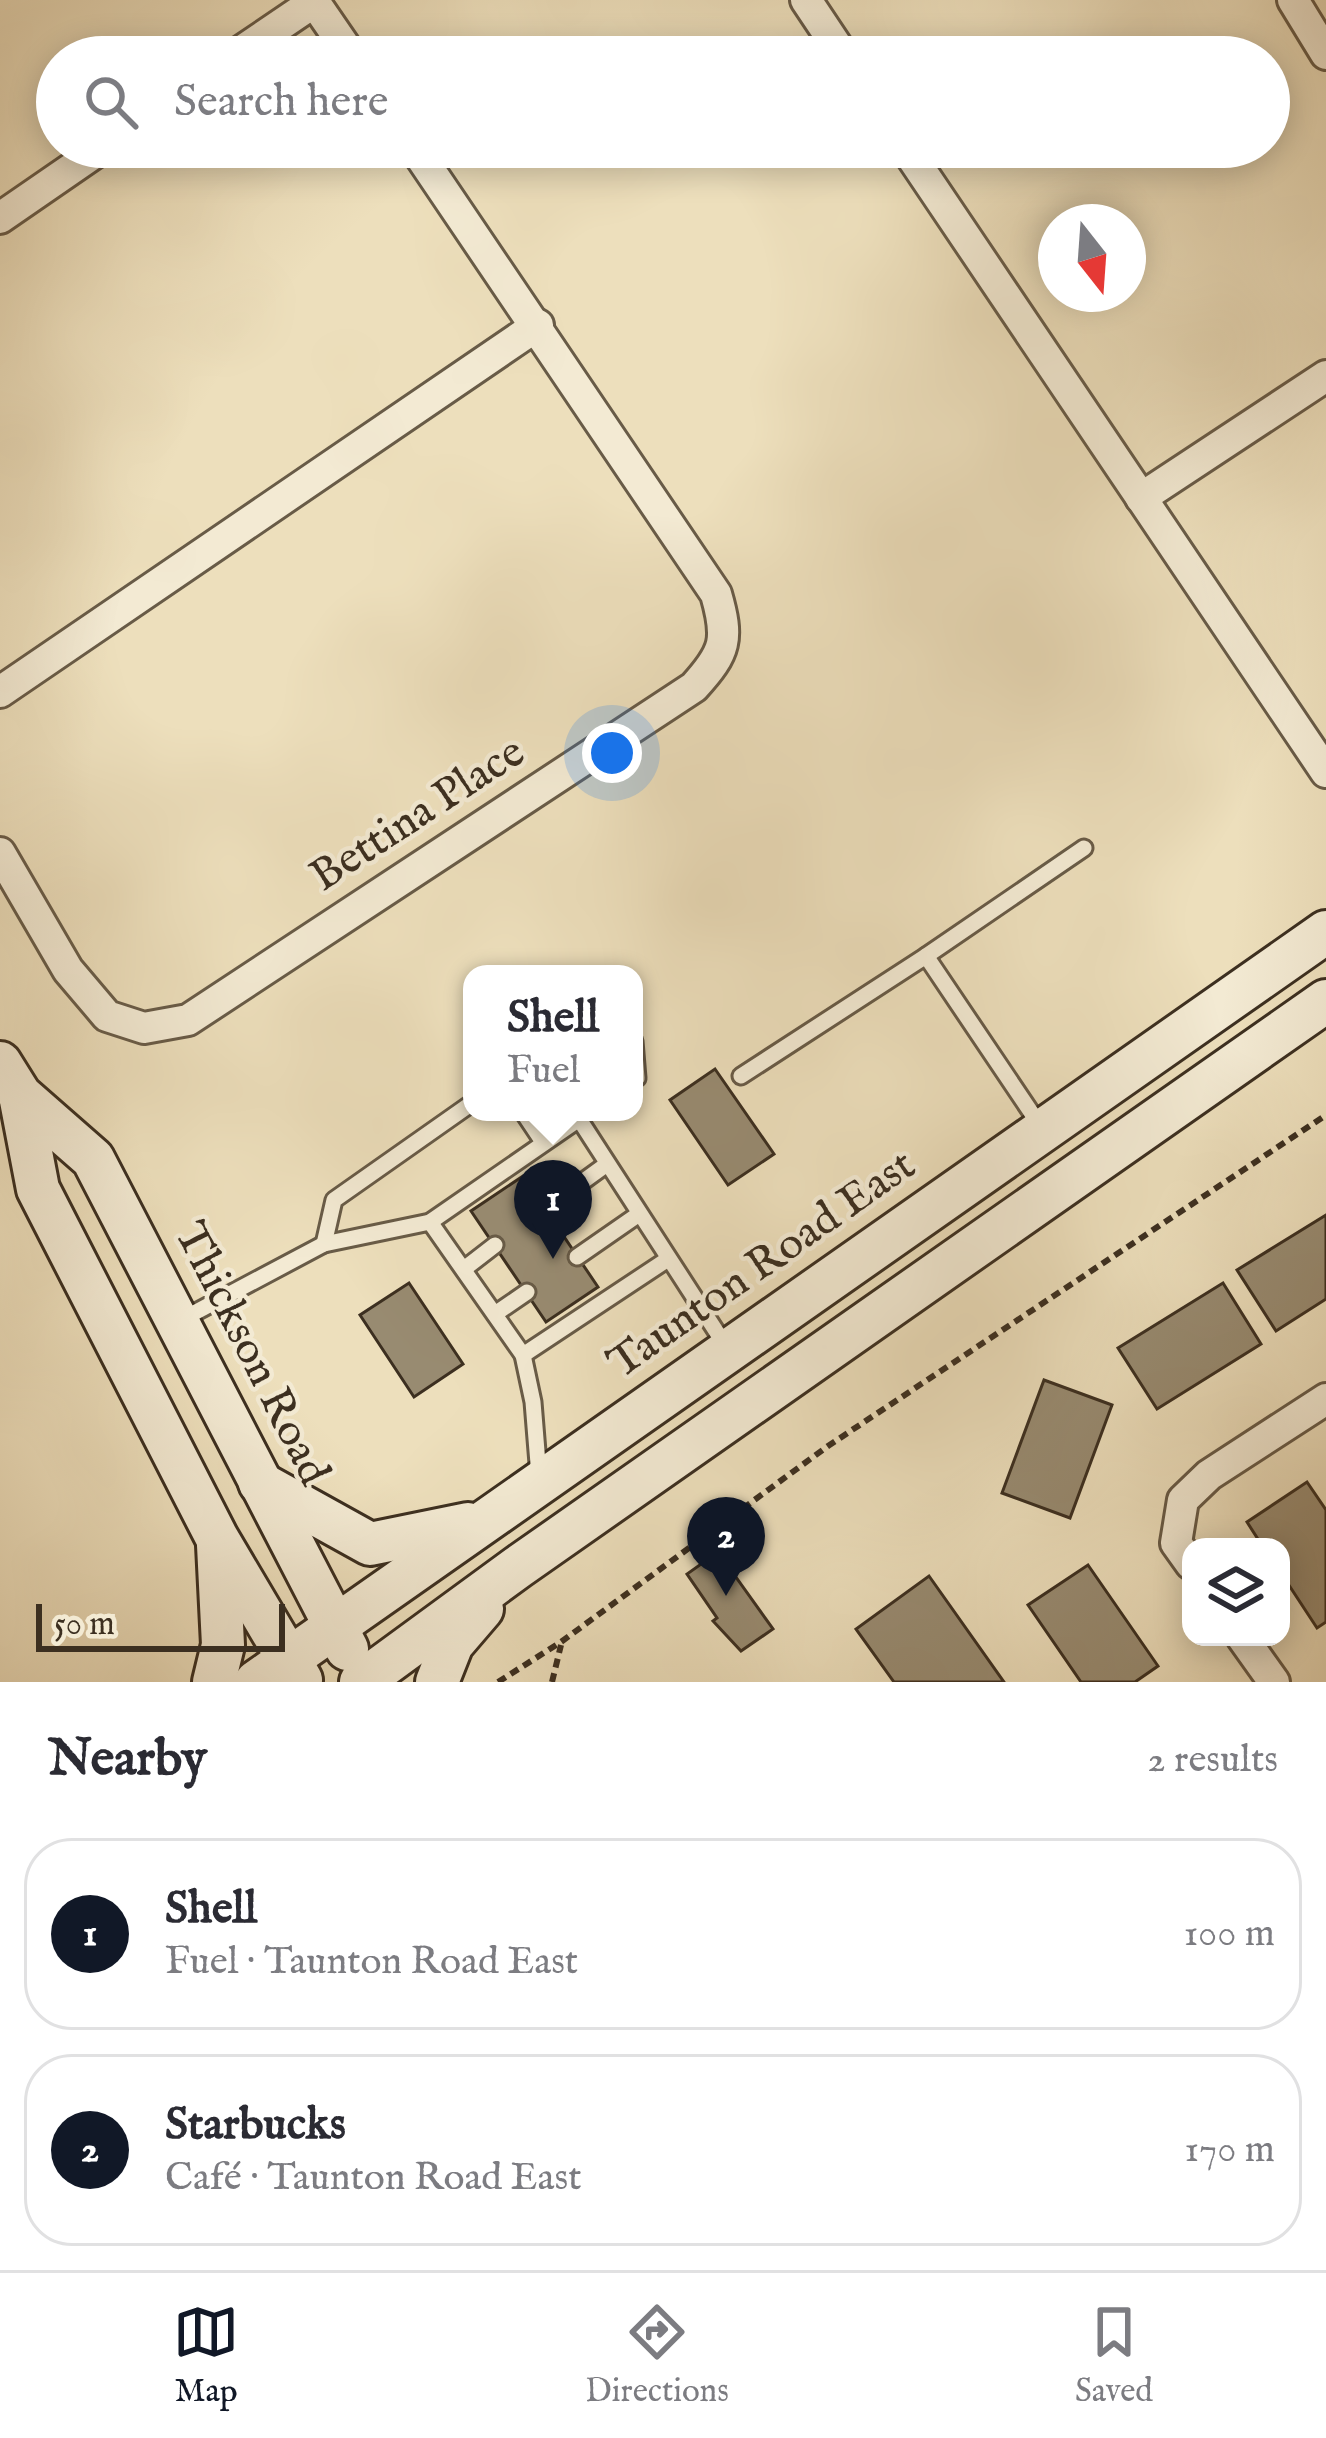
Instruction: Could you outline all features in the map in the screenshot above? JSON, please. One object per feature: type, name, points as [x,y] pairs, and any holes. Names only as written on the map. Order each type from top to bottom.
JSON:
[{"type":"main road","name":"Taunton Road East","points":[[283,1674],[335,1627],[1326,932]]},
{"type":"main road","points":[[363,1682],[518,1567],[1326,1001]]},
{"type":"main road","name":"Thickson Road","points":[[10,1079],[93,1159],[363,1682]]},
{"type":"main road","name":"Thickson Road","points":[[10,1079],[38,1189],[283,1674]]},
{"type":"main road","points":[[259,1483],[370,1544],[489,1519]]},
{"type":"main road","points":[[214,1682],[223,1645],[217,1538]]},
{"type":"main road","points":[[437,1682],[452,1644],[518,1567]]},
{"type":"street","points":[[806,0],[830,36]]},
{"type":"street","points":[[1293,0],[1326,54]]},
{"type":"street","points":[[263,36],[313,1],[337,36]]},
{"type":"street","points":[[0,218],[73,168]]},
{"type":"street","name":"Bettina Place","points":[[0,853],[68,970],[107,1016],[144,1028],[188,1020],[694,687],[716,663],[727,631],[716,594],[429,168]]},
{"type":"street","points":[[918,168],[1326,772]]},
{"type":"street","points":[[0,692],[538,325]]},
{"type":"street","points":[[1141,498],[1326,376]]},
{"type":"street","points":[[1182,1551],[1176,1543],[1184,1500],[1209,1475],[1326,1399]]},
{"type":"street","points":[[1248,1646],[1274,1682]]},
{"type":"lane","points":[[742,1076],[1084,848]]},
{"type":"lane","points":[[926,956],[1043,1130]]},
{"type":"lane","points":[[324,1244],[334,1200],[463,1109]]},
{"type":"lane","points":[[529,1121],[543,1142]]},
{"type":"lane","points":[[177,1322],[324,1244],[430,1222],[576,1121]]},
{"type":"lane","points":[[586,1121],[607,1164],[729,1351]]},
{"type":"lane","points":[[545,1208],[607,1164]]},
{"type":"lane","points":[[578,1257],[639,1214]]},
{"type":"lane","points":[[430,1222],[523,1355],[540,1483]]},
{"type":"lane","points":[[464,1269],[495,1245]]},
{"type":"lane","points":[[523,1355],[668,1259]]},
{"type":"lane","points":[[495,1314],[527,1292]]},
{"type":"path","points":[[498,1682],[561,1642],[828,1446],[1326,1115]]},
{"type":"path","points":[[552,1682],[561,1642]]},
{"type":"building","points":[[715,1069],[774,1154],[728,1185],[670,1100]]},
{"type":"building","points":[[523,1176],[598,1287],[546,1322],[471,1211]]},
{"type":"building","points":[[1326,1215],[1326,1299],[1276,1331],[1237,1270]]},
{"type":"building","points":[[409,1283],[463,1364],[414,1397],[360,1315]]},
{"type":"building","points":[[1223,1283],[1261,1344],[1157,1409],[1118,1348]]},
{"type":"building","points":[[1044,1380],[1112,1405],[1070,1518],[1002,1493]]},
{"type":"building","points":[[1307,1482],[1326,1510],[1326,1622],[1317,1628],[1290,1587],[1290,1538],[1257,1538],[1247,1522]]},
{"type":"building","points":[[718,1552],[773,1629],[741,1651],[713,1621],[717,1618],[687,1574]]},
{"type":"building","points":[[1088,1565],[1158,1666],[1135,1682],[1081,1682],[1028,1605]]},
{"type":"building","points":[[929,1576],[1004,1682],[894,1682],[856,1629]]},
{"type":"place","name":"Shell","points":[[553,1259]]},
{"type":"place","name":"Starbucks","points":[[726,1596]]}]
